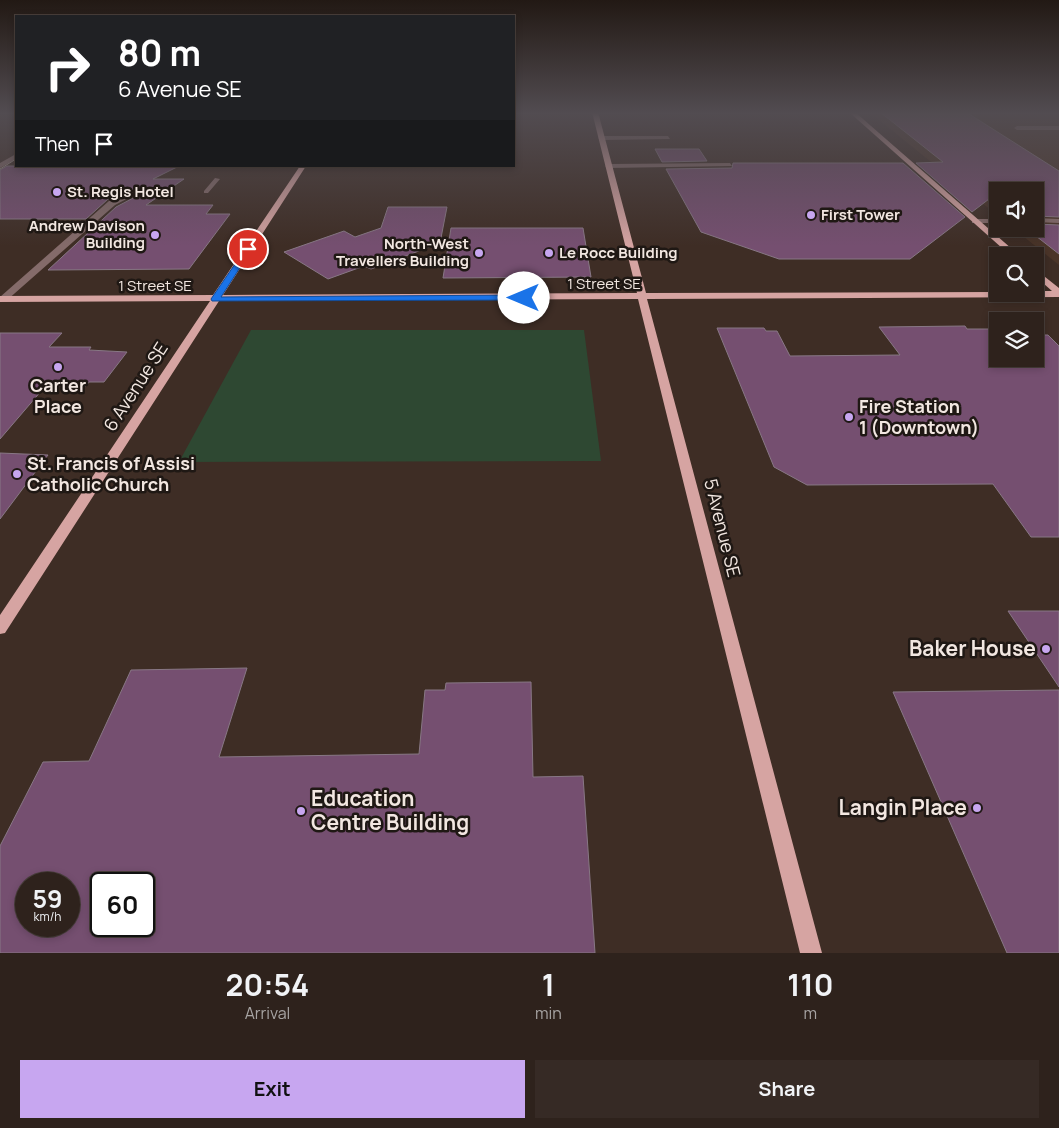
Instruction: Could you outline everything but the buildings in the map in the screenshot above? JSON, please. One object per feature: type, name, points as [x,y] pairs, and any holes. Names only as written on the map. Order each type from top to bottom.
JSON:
[{"type":"main road","name":"5 Avenue SE","points":[[606,156],[811,953]]},
{"type":"main road","points":[[902,156],[1006,247]]},
{"type":"main road","name":"6 Avenue SE","points":[[0,628],[302,167]]},
{"type":"main road","points":[[1044,280],[1059,294]]},
{"type":"main road","name":"1 Street SE","points":[[2,300],[1059,294]]},
{"type":"lane","points":[[0,166],[15,157]]},
{"type":"lane","points":[[608,166],[730,165]]},
{"type":"lane","points":[[206,192],[217,180]]},
{"type":"lane","points":[[2,300],[112,203],[138,192]]},
{"type":"lane","points":[[1044,220],[1059,221]]},
{"type":"lane","points":[[976,221],[989,221]]},
{"type":"shaded area","points":[[924,156],[1059,156],[1059,265],[1044,253],[1044,247],[1036,247],[1024,237],[1044,237],[1044,182],[989,182],[989,209]]},
{"type":"green space","points":[[251,330],[584,330],[601,461],[179,462]]},
{"type":"tram line","points":[[0,169],[15,160]]},
{"type":"place","name":"St. Regis Hotel","points":[[57,192]]},
{"type":"place","name":"First Tower","points":[[811,215]]},
{"type":"place","name":"Andrew Davison Building","points":[[155,235]]},
{"type":"place","name":"North-West Travellers Building","points":[[479,253]]},
{"type":"place","name":"Le Rocc Building","points":[[549,253]]},
{"type":"place","name":"Carter Place","points":[[58,367]]},
{"type":"place","name":"Fire Station 1 (Downtown)","points":[[849,417]]},
{"type":"place","name":"St. Francis of Assisi Catholic Church","points":[[17,474]]},
{"type":"place","name":"Baker House","points":[[1046,649]]},
{"type":"place","name":"Langin Place","points":[[977,808]]},
{"type":"place","name":"Education Centre Building","points":[[301,811]]},
{"type":"route","points":[[248,249],[215,299],[524,298]]}]
